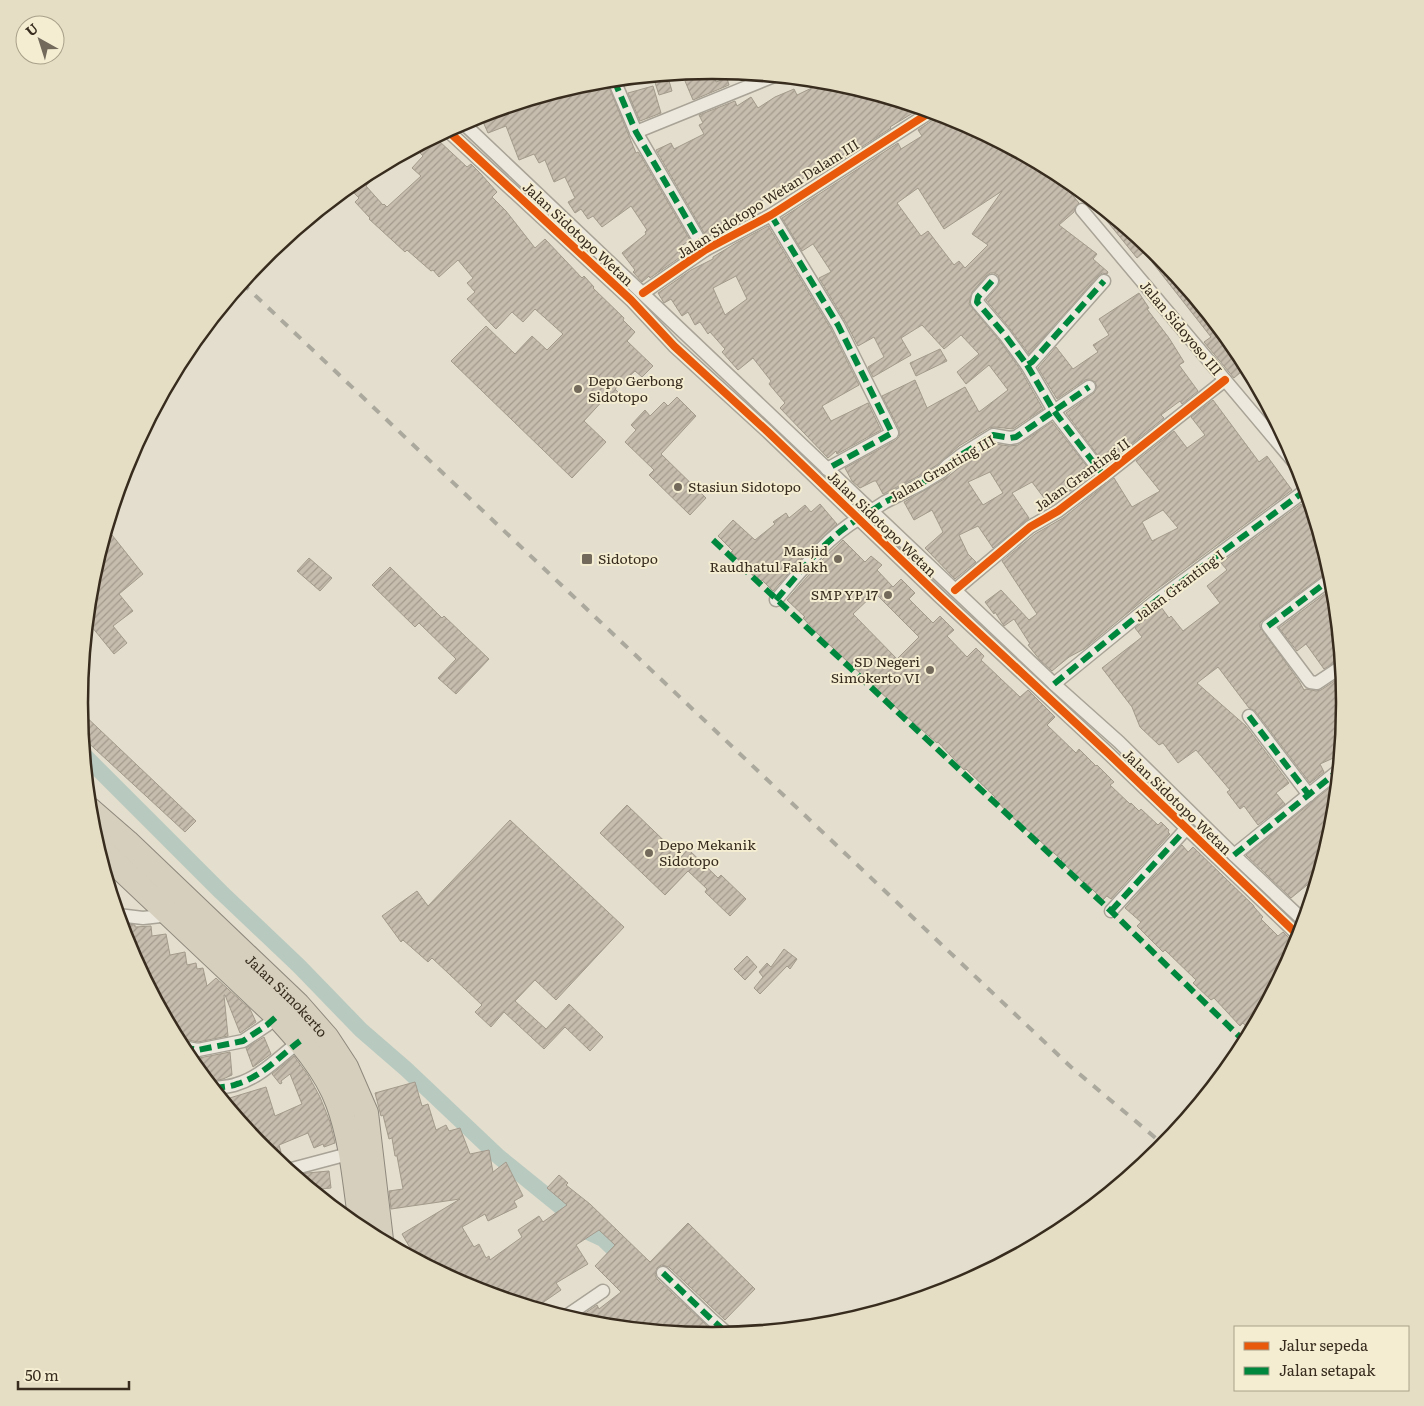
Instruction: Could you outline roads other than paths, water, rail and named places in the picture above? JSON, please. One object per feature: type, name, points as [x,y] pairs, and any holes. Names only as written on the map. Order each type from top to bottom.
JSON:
[{"type":"highway","name":"Jalan Simokerto","points":[[99,817],[298,1005],[327,1038],[346,1067],[366,1113],[380,1231]]},
{"type":"highway","name":"Jalan Simokerto","points":[[107,855],[277,1016],[300,1041],[322,1072],[338,1102],[352,1153],[361,1219]]},
{"type":"street","points":[[636,132],[762,81]]},
{"type":"street","points":[[617,86],[636,132],[705,250]]},
{"type":"street","name":"Jalan Sidotopo Wetan Dalam III","points":[[643,293],[705,250],[770,215],[924,116]]},
{"type":"street","name":"Jalan Sidotopo Wetan","points":[[468,128],[954,590],[1119,742],[1299,916]]},
{"type":"street","name":"Jalan Sidotopo Wetan","points":[[453,135],[631,300],[674,346],[768,432],[1293,930]]},
{"type":"street","name":"Jalan Sidoyoso III","points":[[1082,210],[1281,447]]},
{"type":"street","points":[[770,215],[838,325],[892,434],[827,469]]},
{"type":"street","points":[[992,281],[978,297],[977,302],[1027,365],[1054,411],[1104,476]]},
{"type":"street","points":[[1027,365],[1032,362],[1104,281]]},
{"type":"street","name":"Jalan Granting II","points":[[954,590],[1030,527],[1058,510],[1104,476],[1225,380]]},
{"type":"street","name":"Jalan Granting III","points":[[872,511],[942,471],[964,453],[993,435],[1010,438],[1016,437],[1089,387]]},
{"type":"street","name":"Jalan Granting I","points":[[1054,684],[1157,600],[1300,494]]},
{"type":"street","points":[[776,600],[814,556],[845,527],[858,519]]},
{"type":"street","points":[[1324,584],[1268,626],[1310,682],[1317,683],[1335,671]]},
{"type":"street","points":[[1249,716],[1309,795]]},
{"type":"street","points":[[1109,754],[1119,742]]},
{"type":"street","points":[[1234,855],[1332,776]]},
{"type":"street","points":[[1111,911],[1186,829]]},
{"type":"street","points":[[125,916],[143,918],[170,915]]},
{"type":"street","points":[[192,1049],[198,1050],[243,1041],[277,1016]]},
{"type":"street","points":[[220,1087],[236,1085],[252,1078],[300,1041]]},
{"type":"street","points":[[296,1168],[352,1153]]},
{"type":"street","points":[[663,1273],[720,1327]]},
{"type":"street","points":[[573,1311],[603,1291]]},
{"type":"waterway","points":[[91,762],[221,892],[299,966],[361,1030],[406,1069],[499,1157],[562,1208],[588,1232],[603,1239],[628,1263]]},
{"type":"railway","points":[[247,287],[1071,1067],[1157,1139]]},
{"type":"place","name":"Depo Gerbong Sidotopo","points":[[578,389]]},
{"type":"place","name":"Stasiun Sidotopo","points":[[678,487]]},
{"type":"place","name":"Sidotopo","points":[[587,559]]},
{"type":"place","name":"Masjid Raudhatul Falakh","points":[[838,559]]},
{"type":"place","name":"SMP YP 17","points":[[888,595]]},
{"type":"place","name":"SD Negeri Simokerto VI","points":[[930,670]]},
{"type":"place","name":"Depo Mekanik Sidotopo","points":[[649,853]]}]
